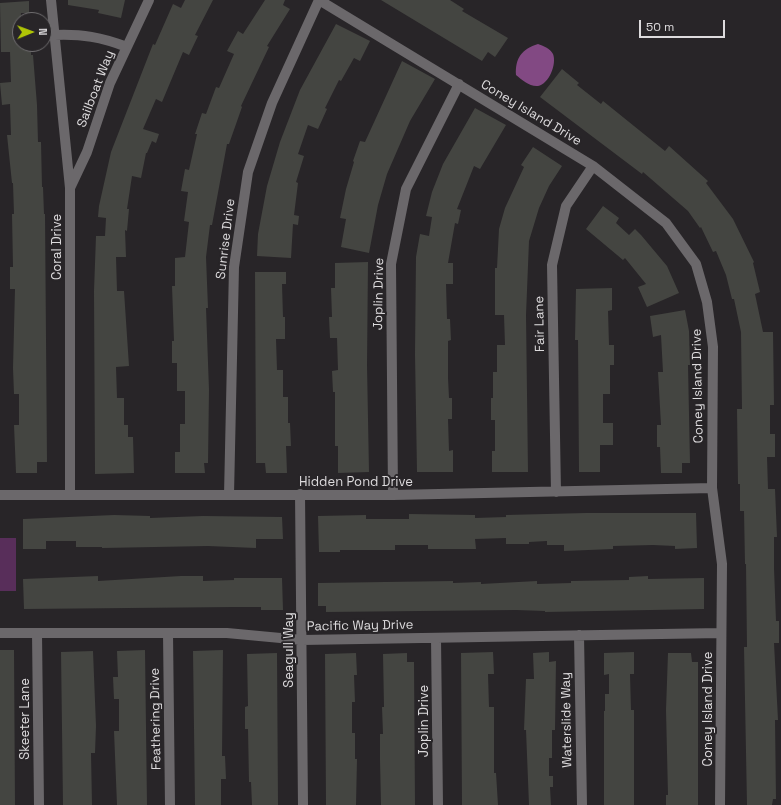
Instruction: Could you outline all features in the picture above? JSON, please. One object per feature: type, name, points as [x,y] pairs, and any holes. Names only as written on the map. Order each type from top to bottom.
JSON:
[{"type":"street","name":"Coral Drive","points":[[52,0],[70,188],[70,496]]},
{"type":"street","name":"Sailboat Way","points":[[70,188],[87,152],[110,83],[149,0]]},
{"type":"street","name":"Coney Island Drive","points":[[319,0],[593,166],[666,224],[696,264],[707,302],[713,347],[712,488],[722,564],[720,805]]},
{"type":"street","name":"Sunrise Drive","points":[[230,495],[234,267],[248,172],[272,103],[319,0]]},
{"type":"street","points":[[55,35],[81,34],[106,39],[127,47]]},
{"type":"street","name":"Joplin Drive","points":[[393,495],[391,264],[406,189],[459,84]]},
{"type":"street","name":"Fair Lane","points":[[556,492],[552,265],[566,206],[593,166]]},
{"type":"street","name":"Hidden Pond Drive","points":[[0,495],[393,495],[712,488]]},
{"type":"street","name":"Seagull Way","points":[[300,494],[303,805]]},
{"type":"street","name":"Pacific Way Drive","points":[[0,633],[227,633],[302,640],[721,633]]},
{"type":"street","name":"Skeeter Lane","points":[[37,633],[38,805]]},
{"type":"street","name":"Feathering Drive","points":[[168,633],[170,805]]},
{"type":"street","name":"Waterslide Way","points":[[579,635],[582,805]]},
{"type":"street","name":"Joplin Drive","points":[[436,638],[438,805]]},
{"type":"shaded area","points":[[538,44],[552,52],[554,63],[549,78],[546,82],[535,86],[526,83],[516,75],[516,69],[518,59],[521,55],[532,46]]},
{"type":"shaded area","points":[[0,538],[16,538],[16,591],[0,591]]},
{"type":"building","points":[[68,0],[125,0],[121,18],[98,13],[99,10],[68,5]]},
{"type":"building","points":[[185,0],[213,0],[195,35],[198,36],[189,55],[183,52],[162,102],[156,99],[143,129],[159,134],[156,143],[152,141],[146,153],[141,178],[132,176],[127,209],[129,209],[127,231],[125,230],[126,257],[116,257],[117,291],[124,291],[129,366],[116,367],[117,398],[124,398],[124,425],[128,425],[128,437],[133,437],[134,473],[95,474],[94,291],[96,236],[105,236],[106,218],[98,217],[99,206],[111,152],[153,44],[155,45],[173,4],[181,8]]},
{"type":"building","points":[[265,0],[285,0],[283,5],[290,9],[267,46],[269,47],[241,106],[242,107],[229,144],[227,144],[212,225],[210,225],[206,257],[209,390],[208,463],[204,463],[205,473],[175,473],[175,452],[180,452],[180,424],[185,424],[185,391],[177,391],[177,363],[172,363],[172,341],[174,341],[172,286],[175,286],[175,258],[185,257],[189,222],[184,221],[188,192],[181,191],[185,169],[189,170],[197,134],[195,134],[202,113],[206,114],[216,87],[219,88],[234,54],[227,51],[238,31],[243,34]]},
{"type":"building","points":[[381,0],[450,0],[464,9],[462,11],[508,38],[495,57],[488,52],[482,61]]},
{"type":"building","points":[[29,1],[29,12],[12,12],[12,52],[31,52],[31,55],[33,55],[38,142],[41,142],[42,187],[45,214],[47,462],[37,462],[37,473],[16,473],[14,425],[19,425],[19,394],[14,394],[13,368],[15,289],[10,289],[10,267],[13,267],[12,214],[14,214],[13,183],[7,135],[11,135],[10,104],[2,105],[0,83],[11,82],[10,52],[1,52],[0,3]]},
{"type":"building","points":[[336,24],[370,41],[360,61],[354,58],[341,81],[339,80],[325,108],[327,109],[318,129],[308,125],[298,154],[304,156],[296,182],[298,183],[294,215],[299,216],[298,225],[293,224],[291,258],[257,256],[258,234],[267,186],[280,142],[300,90]]},
{"type":"building","points":[[402,61],[435,79],[410,121],[387,174],[378,205],[369,253],[341,247],[346,219],[340,218],[353,161],[360,141],[365,142]]},
{"type":"building","points":[[562,69],[579,83],[577,85],[601,104],[603,101],[665,151],[669,146],[708,181],[706,183],[733,219],[754,262],[760,292],[755,294],[763,332],[773,332],[774,405],[770,405],[770,434],[775,434],[775,457],[767,457],[768,489],[775,489],[777,537],[774,537],[774,568],[776,621],[779,621],[779,643],[774,643],[778,720],[775,720],[776,799],[773,799],[772,805],[747,805],[744,647],[747,647],[746,564],[744,511],[740,511],[740,484],[738,484],[737,409],[742,409],[741,332],[734,299],[732,299],[726,275],[716,251],[713,252],[701,227],[700,228],[688,211],[643,172],[642,174],[540,97]]},
{"type":"building","points":[[475,108],[506,125],[480,169],[474,166],[457,209],[461,210],[458,224],[455,223],[448,263],[453,263],[453,284],[446,284],[447,319],[450,319],[451,340],[448,341],[449,398],[452,398],[452,419],[448,419],[449,451],[453,450],[453,472],[417,472],[415,354],[416,257],[420,234],[429,236],[432,217],[426,216],[432,192],[443,164]]},
{"type":"building","points":[[533,147],[562,166],[549,186],[539,208],[529,241],[526,315],[528,472],[492,472],[492,451],[495,451],[495,420],[491,420],[493,372],[497,372],[497,345],[505,345],[504,315],[495,315],[495,268],[497,268],[499,229],[505,208],[524,167],[521,165]]},
{"type":"building","points":[[603,206],[619,218],[616,223],[629,235],[635,229],[641,235],[667,266],[679,293],[647,307],[638,287],[646,284],[625,258],[623,260],[586,229]]},
{"type":"building","points":[[368,262],[367,365],[369,472],[338,473],[338,446],[335,446],[335,392],[333,392],[332,371],[338,370],[337,338],[330,338],[329,317],[332,317],[331,288],[335,288],[335,263]]},
{"type":"building","points":[[255,272],[286,272],[286,284],[282,284],[285,339],[276,339],[277,370],[283,370],[283,397],[288,397],[288,423],[290,423],[291,446],[286,446],[287,473],[266,473],[265,463],[256,463]]},
{"type":"building","points":[[612,288],[612,310],[608,311],[609,345],[614,345],[614,365],[610,365],[610,394],[603,394],[603,423],[613,423],[613,445],[600,445],[600,472],[579,472],[578,340],[575,340],[576,289]]},
{"type":"building","points":[[685,310],[689,331],[690,365],[688,365],[690,463],[682,463],[682,473],[661,473],[660,447],[657,447],[657,425],[661,425],[658,372],[663,372],[661,335],[653,337],[650,316]]},
{"type":"building","points":[[696,513],[697,548],[675,549],[675,546],[653,545],[613,546],[613,549],[564,551],[564,545],[547,545],[547,541],[529,542],[529,544],[506,544],[506,538],[475,539],[476,549],[428,549],[428,545],[395,545],[395,550],[340,550],[340,552],[319,552],[318,516],[366,515],[366,519],[409,519],[409,514],[475,515],[475,518],[506,517],[506,515]]},
{"type":"building","points":[[114,515],[150,516],[150,518],[203,516],[282,517],[283,539],[256,539],[256,548],[208,546],[102,548],[76,547],[76,541],[46,541],[46,549],[23,549],[23,519]]},
{"type":"building","points":[[98,576],[98,581],[181,576],[203,576],[203,581],[234,580],[234,578],[282,578],[283,610],[261,610],[261,607],[24,609],[23,579]]},
{"type":"building","points":[[648,576],[648,579],[704,578],[704,609],[545,612],[516,610],[326,612],[326,606],[318,606],[318,583],[453,581],[453,583],[481,582],[481,584],[537,581],[537,584],[571,583],[571,581],[629,580],[629,577]]},
{"type":"building","points":[[0,650],[14,650],[15,805],[0,805]]},
{"type":"building","points":[[145,650],[147,805],[117,805],[114,731],[119,731],[119,699],[114,699],[113,677],[118,677],[117,651]]},
{"type":"building","points":[[223,650],[222,756],[225,756],[226,779],[221,779],[221,805],[195,805],[193,651]]},
{"type":"building","points":[[93,651],[96,726],[95,753],[91,753],[92,805],[63,805],[61,652]]},
{"type":"building","points":[[493,652],[494,674],[488,674],[489,707],[494,707],[494,773],[496,773],[498,805],[462,805],[461,653]]},
{"type":"building","points":[[549,652],[549,662],[556,661],[555,730],[552,730],[552,758],[549,758],[549,776],[553,776],[553,787],[550,787],[551,805],[529,805],[526,730],[524,730],[526,679],[534,679],[533,653]]},
{"type":"building","points":[[634,652],[634,674],[630,674],[631,710],[634,710],[634,805],[604,805],[604,711],[605,694],[609,694],[609,674],[604,675],[604,653]]},
{"type":"building","points":[[277,653],[278,805],[252,805],[251,782],[249,782],[248,729],[245,729],[245,707],[248,706],[247,654]]},
{"type":"building","points":[[356,653],[357,675],[354,675],[355,702],[352,702],[352,733],[355,733],[355,759],[357,759],[356,805],[326,805],[325,654]]},
{"type":"building","points":[[407,653],[407,662],[414,662],[415,805],[381,805],[380,734],[383,734],[383,654]]},
{"type":"building","points":[[668,653],[691,653],[692,662],[698,662],[698,805],[666,805],[666,795],[668,795],[666,710]]}]
